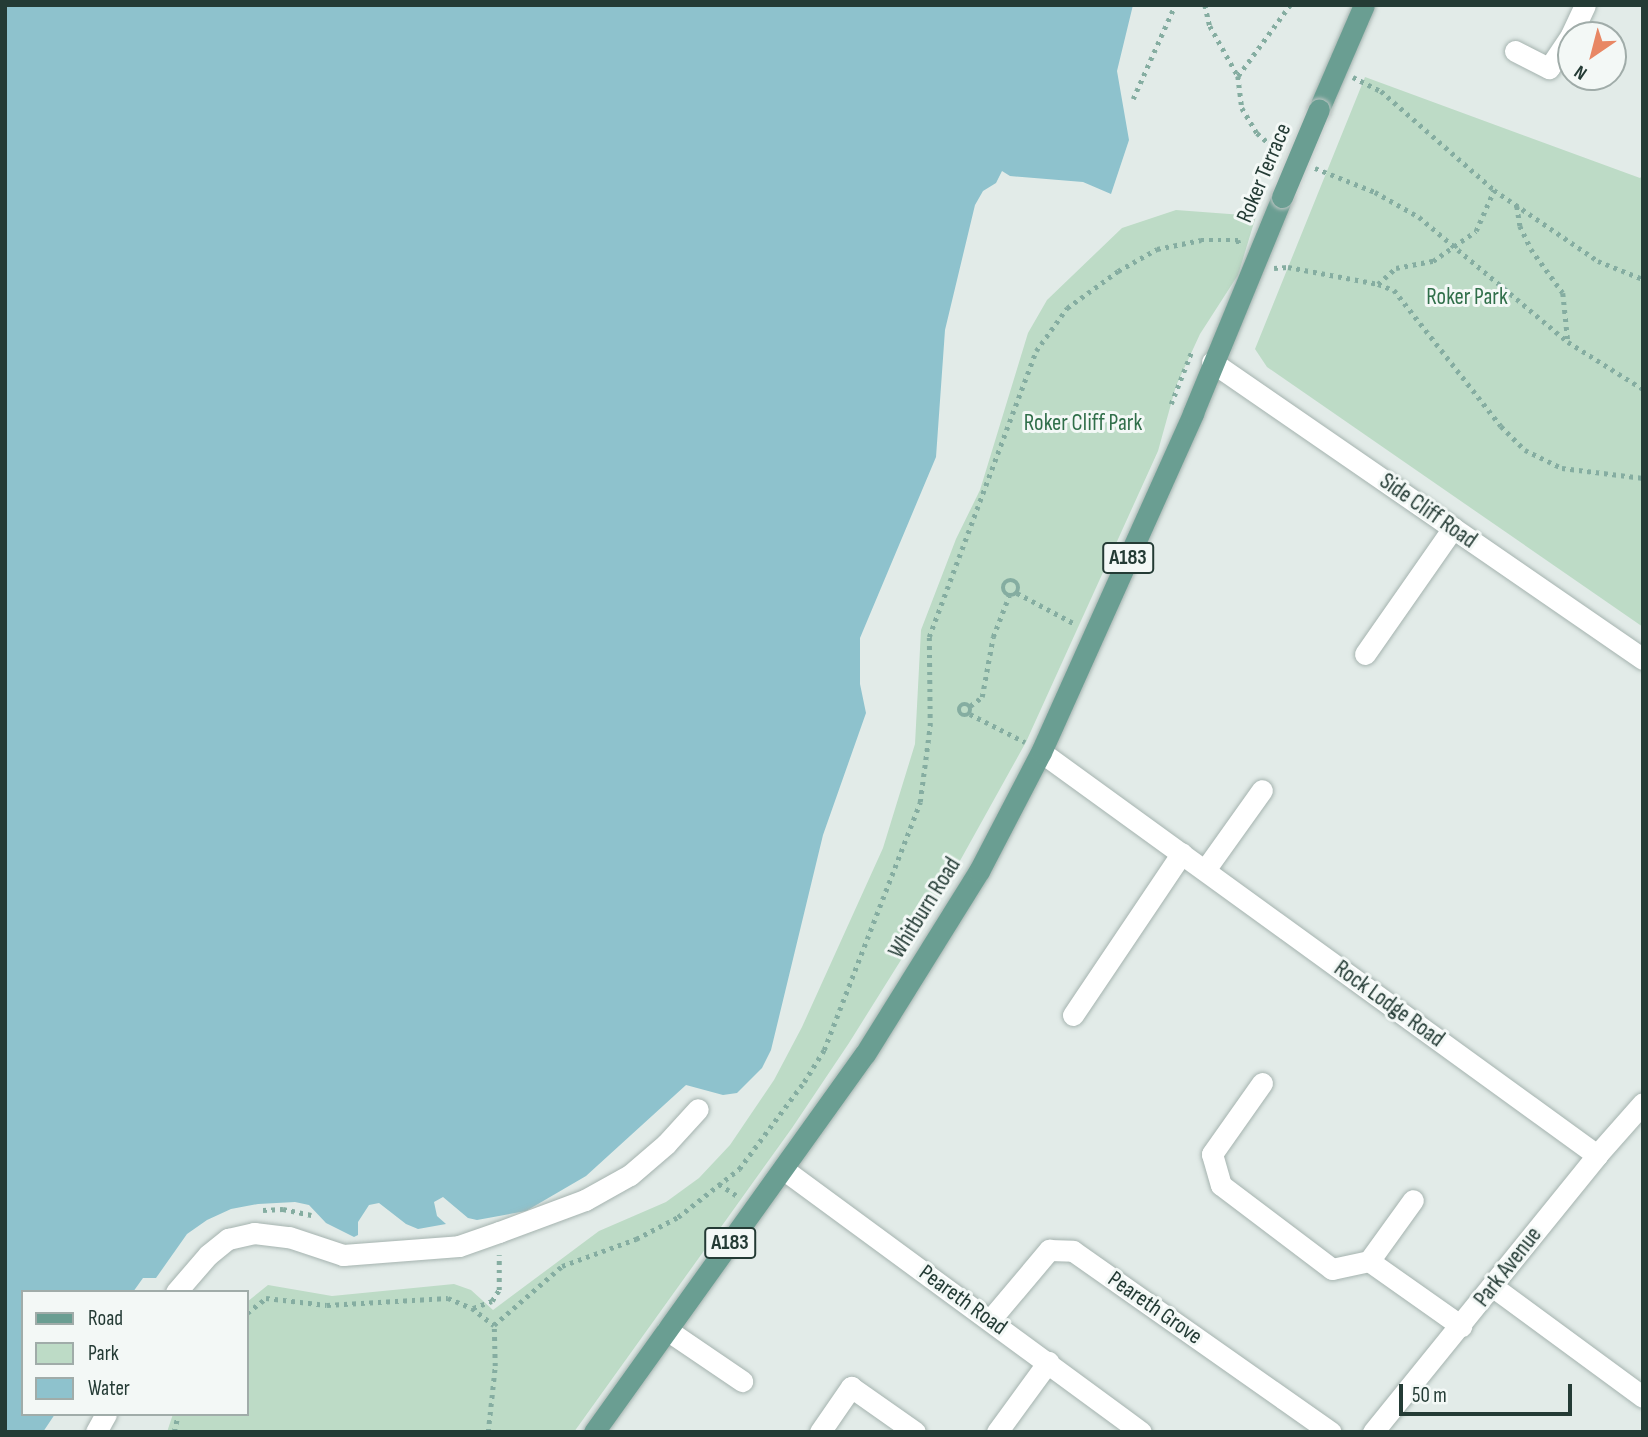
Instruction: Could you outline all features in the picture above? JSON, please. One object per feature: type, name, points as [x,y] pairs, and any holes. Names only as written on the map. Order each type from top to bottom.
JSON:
[{"type":"main road","name":"Roker Terrace","points":[[1212,362],[1364,5]]},
{"type":"main road","name":"Whitburn Road","points":[[596,1431],[865,1054],[979,871],[1029,749],[1193,413],[1212,362]]},
{"type":"street","points":[[1578,21],[1586,5]]},
{"type":"street","points":[[1515,51],[1549,68],[1557,56]]},
{"type":"street","name":"Side Cliff Road","points":[[1212,362],[1643,659]]},
{"type":"street","points":[[1365,654],[1453,528]]},
{"type":"street","name":"Rock Lodge Road","points":[[1029,749],[1182,853],[1597,1155]]},
{"type":"street","points":[[1205,870],[1262,790]]},
{"type":"street","points":[[1073,1015],[1182,853]]},
{"type":"street","points":[[1262,1083],[1212,1154],[1220,1185],[1332,1269],[1368,1261],[1413,1200]]},
{"type":"street","name":"Park Avenue","points":[[1373,1432],[1597,1155],[1643,1103]]},
{"type":"street","points":[[178,1290],[208,1255],[228,1239],[254,1233],[289,1237],[343,1255],[459,1246],[585,1200],[629,1175],[666,1144],[698,1109]]},
{"type":"street","name":"Peareth Road","points":[[783,1169],[1141,1432]]},
{"type":"street","name":"Peareth Grove","points":[[990,1320],[1049,1250],[1073,1251],[1331,1432]]},
{"type":"street","points":[[1368,1261],[1461,1326]]},
{"type":"street","points":[[1492,1286],[1643,1397]]},
{"type":"street","points":[[667,1330],[742,1381]]},
{"type":"street","points":[[997,1432],[1048,1362]]},
{"type":"street","points":[[820,1432],[851,1387],[915,1432]]},
{"type":"street","points":[[96,1432],[105,1416]]},
{"type":"path","points":[[1133,99],[1175,5]]},
{"type":"path","points":[[1205,5],[1210,26],[1238,76],[1242,108],[1257,133],[1281,153]]},
{"type":"path","points":[[1238,76],[1290,5]]},
{"type":"path","points":[[1336,69],[1381,91],[1494,190],[1517,206],[1598,261],[1643,279]]},
{"type":"path","points":[[1313,167],[1375,192],[1419,217],[1568,342],[1643,389]]},
{"type":"path","points":[[1378,284],[1396,268],[1433,261],[1476,231],[1494,190]]},
{"type":"path","points":[[1517,206],[1520,226],[1531,249],[1563,293],[1568,342]]},
{"type":"path","points":[[494,1325],[562,1266],[636,1238],[678,1217],[739,1169],[804,1083],[824,1050],[920,802],[930,726],[929,637],[1036,351],[1067,308],[1118,271],[1157,249],[1201,240],[1238,240],[1241,248]]},
{"type":"path","points":[[1251,270],[1288,267],[1378,284],[1394,290],[1501,426],[1525,450],[1562,468],[1643,478]]},
{"type":"path","points":[[1169,412],[1176,386],[1195,345]]},
{"type":"path","points":[[1009,596],[1004,587],[1007,582],[1018,584],[1017,593]]},
{"type":"path","points":[[1031,731],[1029,749],[970,714],[963,716],[958,711],[961,705],[970,706],[982,697],[993,637],[1009,596],[1017,593],[1080,626]]},
{"type":"path","points":[[970,706],[970,714]]},
{"type":"path","points":[[719,1184],[740,1197]]},
{"type":"path","points":[[256,1212],[283,1209],[312,1215]]},
{"type":"path","points":[[472,1308],[492,1301],[499,1290],[499,1232]]},
{"type":"path","points":[[248,1312],[266,1298],[327,1305],[448,1298],[472,1308],[494,1325]]},
{"type":"path","points":[[488,1432],[495,1366],[494,1325]]},
{"type":"green space","name":"Roker Park","points":[[1365,77],[1640,178],[1643,175],[1643,627],[1267,367],[1255,349]]},
{"type":"green space","name":"Roker Cliff Park","points":[[1176,210],[1256,216],[1238,275],[1200,334],[1176,386],[1158,451],[1026,742],[936,904],[792,1128],[574,1432],[167,1432],[172,1416],[248,1416],[248,1301],[268,1285],[332,1296],[454,1284],[471,1290],[493,1310],[599,1231],[666,1202],[699,1178],[730,1145],[774,1080],[802,1027],[883,848],[915,744],[921,630],[956,539],[980,490],[1028,333],[1047,300],[1122,228]]},
{"type":"water","points":[[5,5],[1133,5],[1117,71],[1129,140],[1111,194],[1083,182],[1010,176],[1002,171],[996,183],[983,191],[975,205],[945,330],[936,457],[860,638],[860,684],[866,713],[823,835],[771,1050],[762,1068],[737,1093],[723,1095],[686,1085],[586,1176],[526,1211],[477,1220],[468,1218],[443,1197],[434,1202],[437,1216],[446,1224],[418,1229],[406,1224],[379,1203],[369,1205],[358,1222],[358,1235],[354,1237],[326,1223],[309,1205],[295,1202],[258,1204],[231,1209],[207,1220],[187,1234],[156,1278],[143,1278],[134,1290],[21,1290],[21,1416],[54,1416],[43,1432],[5,1432]]}]
